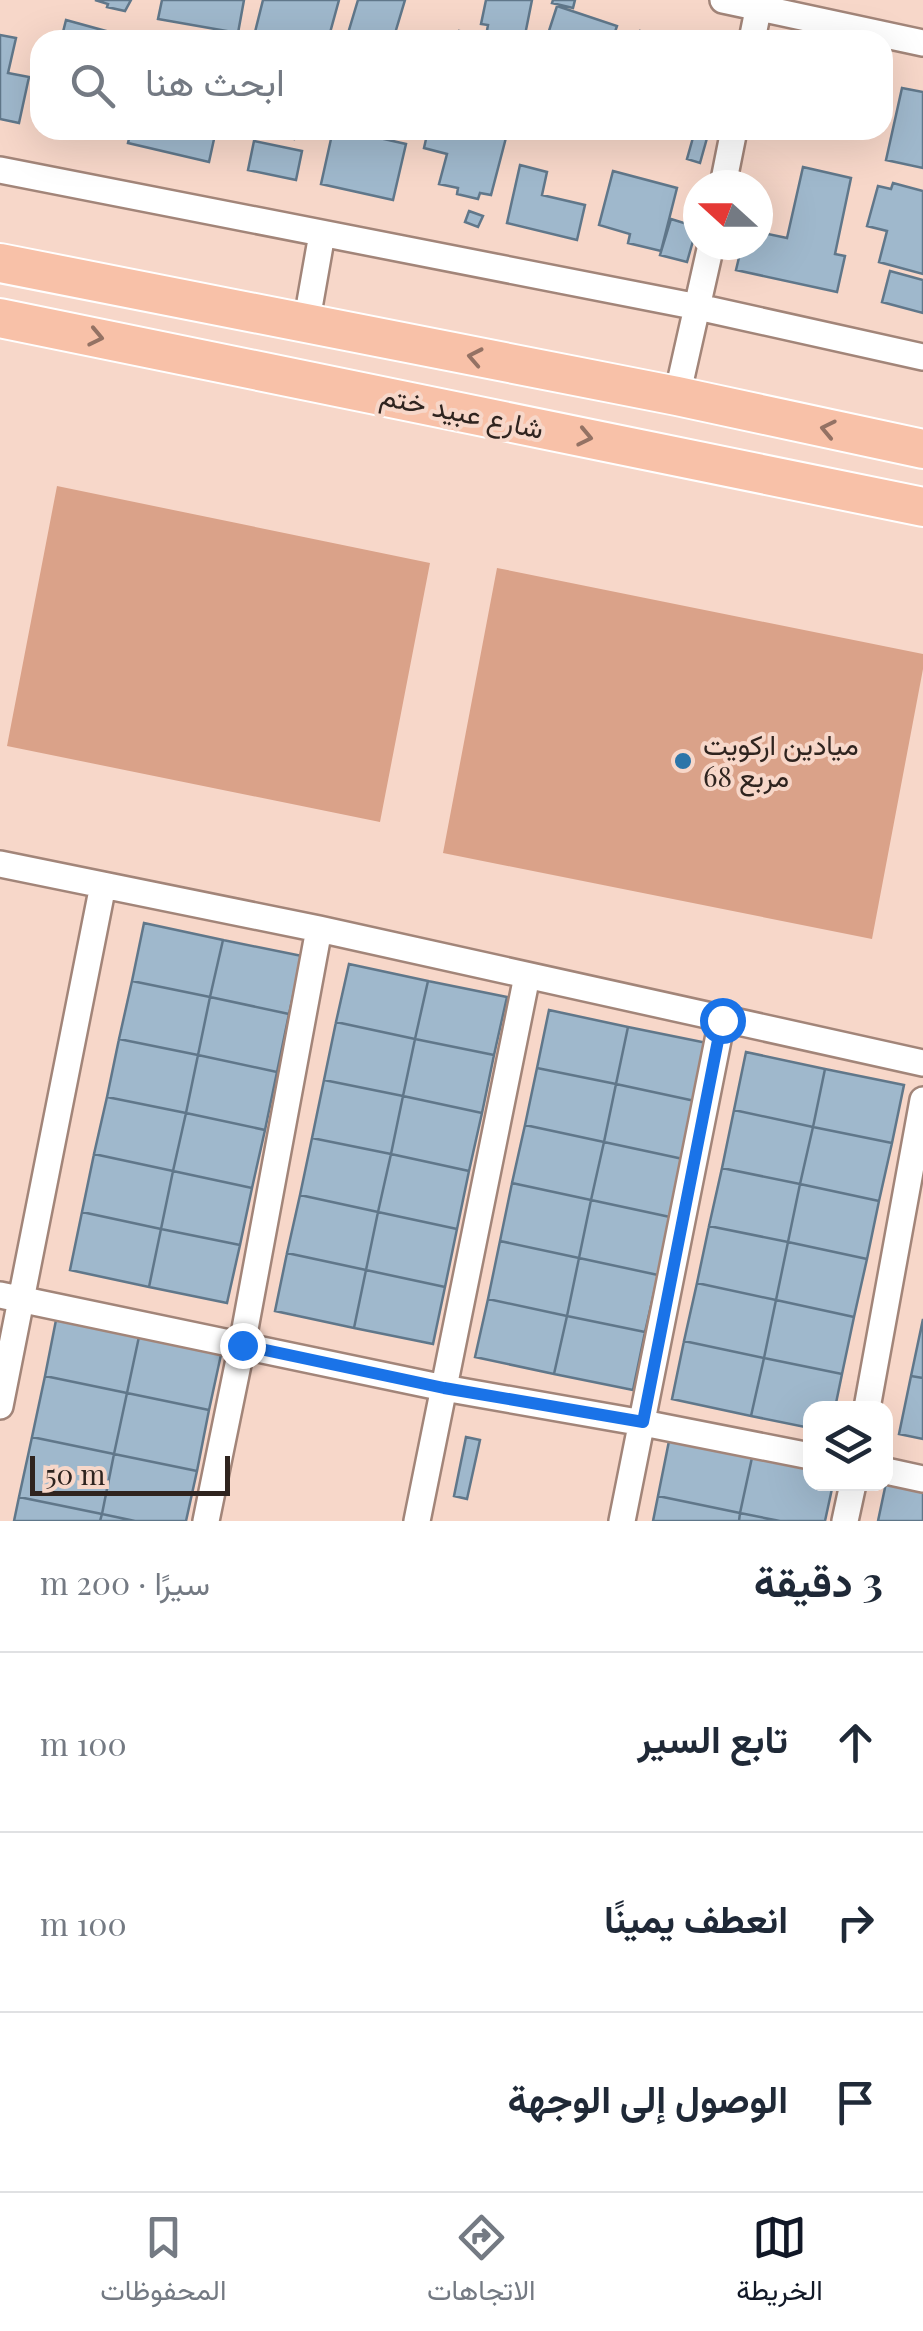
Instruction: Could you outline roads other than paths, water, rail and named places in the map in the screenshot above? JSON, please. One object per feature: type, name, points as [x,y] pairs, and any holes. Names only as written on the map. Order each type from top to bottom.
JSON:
[{"type":"main road","name":"شارع عبيد ختم","points":[[0,262],[678,396],[923,449]]},
{"type":"main road","name":"شارع عبيد ختم","points":[[0,318],[923,507]]},
{"type":"street","points":[[724,0],[759,4],[866,30]]},
{"type":"street","points":[[754,30],[759,4]]},
{"type":"street","points":[[893,37],[923,44]]},
{"type":"street","points":[[726,170],[732,140]]},
{"type":"street","points":[[0,170],[698,307],[923,357]]},
{"type":"street","points":[[306,325],[322,234]]},
{"type":"street","points":[[678,396],[707,260]]},
{"type":"street","points":[[0,864],[319,928],[923,1064]]},
{"type":"street","points":[[0,1406],[11,1297],[102,885]]},
{"type":"street","points":[[206,1521],[319,928]]},
{"type":"street","points":[[417,1521],[527,976]]},
{"type":"street","points":[[622,1521],[722,1020]]},
{"type":"street","points":[[868,1401],[923,1100]]},
{"type":"street","points":[[11,1297],[444,1388],[803,1455]]},
{"type":"street","points":[[893,1473],[923,1479]]},
{"type":"street","points":[[845,1521],[851,1491]]},
{"type":"place","name":"ميادين اركويت مربع 68","points":[[683,761]]}]
